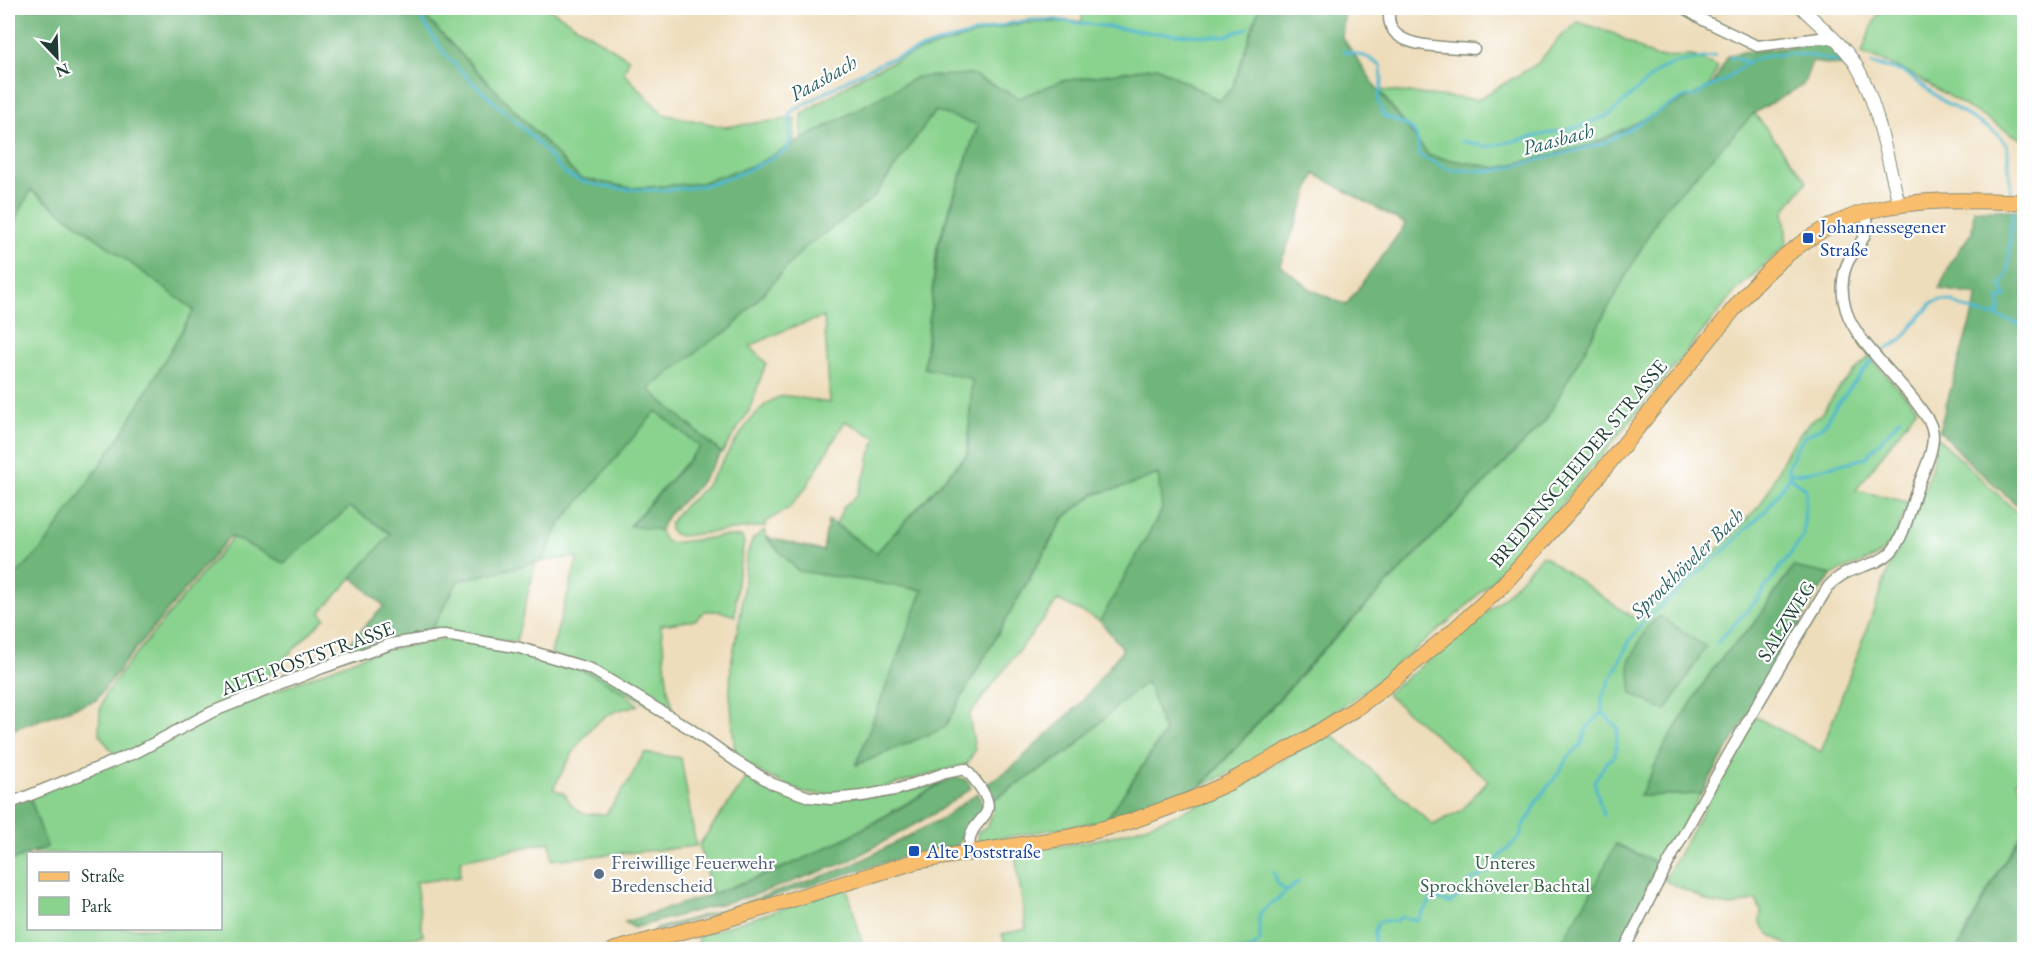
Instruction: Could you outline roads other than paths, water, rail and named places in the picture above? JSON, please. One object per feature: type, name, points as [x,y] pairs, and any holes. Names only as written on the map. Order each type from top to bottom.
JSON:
[{"type":"main road","name":"BREDENSCHEIDER STRASSE","points":[[614,950],[721,921],[900,865],[1094,832],[1155,814],[1228,783],[1309,738],[1355,709],[1452,632],[1500,588],[1574,506],[1760,278],[1808,238],[1827,227],[1867,211],[1899,204],[1951,200],[2025,202]]},
{"type":"street","points":[[1389,8],[1389,21],[1394,32],[1404,40],[1430,46],[1474,49]]},
{"type":"street","points":[[1684,8],[1705,21],[1757,46],[1821,38],[1833,39]]},
{"type":"street","points":[[1802,8],[1851,58],[1867,87],[1899,204]]},
{"type":"street","name":"SALZWEG","points":[[1623,950],[1672,855],[1748,718],[1828,587],[1842,574],[1882,559],[1897,542],[1930,452],[1933,433],[1927,417],[1910,393],[1871,350],[1852,324],[1846,310],[1842,294],[1843,280],[1849,260],[1865,237],[1868,225],[1867,211]]},
{"type":"street","name":"ALTE POSTSTRASSE","points":[[8,804],[137,752],[212,712],[322,668],[391,644],[445,635],[520,648],[591,669],[689,728],[773,784],[809,797],[831,799],[862,796],[909,786],[965,769],[986,795],[989,809],[970,833],[970,852]]},
{"type":"waterway","name":"Paasbach","points":[[412,8],[456,66],[535,140],[568,175],[601,186],[650,190],[707,185],[731,177],[787,150],[790,141],[790,113],[852,77],[885,61],[938,43],[1030,20],[1056,20],[1155,33],[1210,36],[1226,36],[1247,28]]},
{"type":"waterway","name":"Paasbach","points":[[1344,51],[1367,57],[1381,66],[1382,83],[1378,101],[1384,116],[1411,128],[1417,138],[1419,156],[1451,170],[1495,171],[1605,143],[1677,101],[1697,95],[1725,80],[1748,63],[1761,58],[1794,54],[1838,62]]},
{"type":"waterway","points":[[1462,141],[1488,147],[1581,126],[1611,114],[1659,70],[1676,63],[1715,56]]},
{"type":"waterway","points":[[1730,57],[1748,62]]},
{"type":"waterway","name":"Paasbach","points":[[1872,64],[1906,73],[1943,101],[1998,134],[2007,145],[2011,192]]},
{"type":"waterway","name":"Paasbach","points":[[1996,316],[2000,308],[1998,299],[2006,297],[2001,285],[2008,273],[2012,212]]},
{"type":"waterway","name":"Sprockhöveler Bach","points":[[1878,353],[1900,341],[1932,303],[1942,300],[2024,326]]},
{"type":"waterway","name":"Sprockhöveler Bach","points":[[1375,950],[1374,933],[1377,923],[1396,921],[1401,917],[1417,920],[1433,898],[1450,903],[1461,894],[1469,882],[1487,872],[1520,837],[1522,827],[1537,801],[1568,757],[1581,745],[1587,728],[1602,712],[1602,697],[1630,640],[1642,623],[1767,509],[1790,476],[1788,466],[1805,436],[1819,429],[1828,420],[1832,411],[1874,358]]},
{"type":"waterway","points":[[1791,474],[1865,458],[1901,418]]},
{"type":"waterway","points":[[1717,643],[1754,603],[1803,537],[1806,489],[1790,477]]},
{"type":"waterway","points":[[1602,712],[1618,728],[1615,756],[1607,762],[1594,781],[1603,815]]},
{"type":"waterway","points":[[1273,872],[1276,882],[1286,891]]},
{"type":"waterway","points":[[1247,950],[1260,942],[1260,913],[1298,882]]},
{"type":"place","name":"Johannessegener Straße","points":[[1808,238]]},
{"type":"place","name":"Alte Poststraße","points":[[914,851]]},
{"type":"place","name":"Freiwillige Feuerwehr Bredenscheid","points":[[599,874]]},
{"type":"park label","name":"Unteres Sprockhöveler Bachtal","points":[[1505,874]]}]
